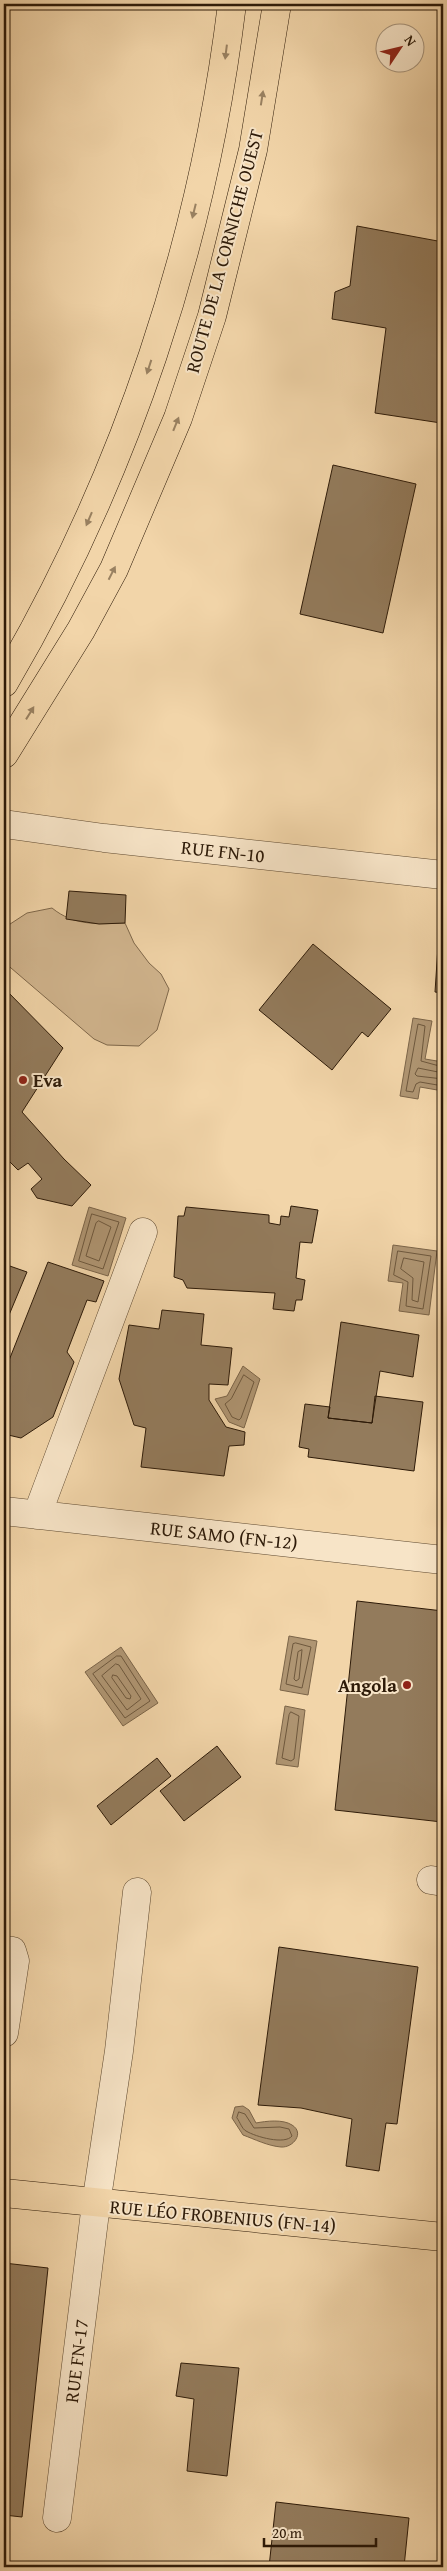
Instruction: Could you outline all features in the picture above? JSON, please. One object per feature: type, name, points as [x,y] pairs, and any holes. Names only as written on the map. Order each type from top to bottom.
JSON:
[{"type":"main road","name":"ROUTE DE LA CORNICHE OUEST","points":[[4,683],[39,623],[81,538],[122,444],[141,390],[185,245],[209,147],[224,67],[232,4]]},
{"type":"main road","name":"ROUTE DE LA CORNICHE OUEST","points":[[4,754],[81,630],[114,569],[178,418],[212,316],[253,150],[277,4]]},
{"type":"main road","name":"RUE LÉO FROBENIUS (FN-14)","points":[[4,2193],[96,2204],[443,2237]]},
{"type":"street","name":"RUE FN-10","points":[[4,824],[104,838],[443,875]]},
{"type":"street","points":[[37,1515],[143,1232]]},
{"type":"street","name":"RUE SAMO (FN-12)","points":[[4,1511],[443,1560]]},
{"type":"street","name":"RUE FN-17","points":[[57,2518],[96,2204],[119,2051],[137,1892]]},
{"type":"street","points":[[4,1950],[12,1951],[15,1961],[4,2034]]},
{"type":"shaded area","points":[[52,908],[69,918],[86,923],[125,923],[134,943],[149,963],[161,974],[169,989],[157,1030],[139,1046],[107,1045],[94,1039],[4,962],[4,928],[27,913]]},
{"type":"water","points":[[413,1018],[432,1021],[425,1059],[443,1062],[443,1091],[420,1087],[418,1099],[400,1096]]},
{"type":"water","points":[[89,1207],[126,1218],[108,1276],[72,1265]]},
{"type":"water","points":[[393,1245],[437,1251],[429,1315],[399,1311],[403,1283],[388,1281]]},
{"type":"water","points":[[243,1366],[260,1379],[244,1428],[229,1422],[215,1399],[227,1396]]},
{"type":"water","points":[[289,1636],[317,1641],[308,1695],[280,1690]]},
{"type":"water","points":[[121,1647],[158,1703],[123,1726],[85,1672]]},
{"type":"water","points":[[285,1706],[305,1710],[298,1767],[276,1764]]},
{"type":"water","points":[[243,2106],[249,2110],[256,2123],[279,2121],[292,2125],[296,2128],[296,2139],[290,2145],[281,2147],[266,2144],[243,2135],[232,2118],[235,2107]]},
{"type":"building","points":[[357,226],[443,242],[443,410],[441,423],[375,413],[386,328],[332,319],[335,292],[350,286]]},
{"type":"building","points":[[333,465],[416,484],[383,633],[300,614]]},
{"type":"building","points":[[69,891],[126,895],[125,923],[99,924],[66,919]]},
{"type":"building","points":[[439,931],[443,932],[443,993],[435,992]]},
{"type":"building","points":[[313,944],[391,1009],[368,1037],[362,1032],[332,1070],[259,1010]]},
{"type":"building","name":"Eva","points":[[4,988],[63,1048],[22,1112],[64,1159],[91,1185],[72,1206],[37,1198],[31,1189],[42,1179],[28,1163],[18,1170],[4,1156]]},
{"type":"building","points":[[291,1206],[318,1210],[312,1243],[300,1242],[296,1278],[305,1280],[302,1300],[296,1300],[294,1311],[273,1309],[275,1293],[187,1288],[183,1280],[174,1277],[178,1216],[184,1216],[186,1207],[269,1215],[269,1223],[280,1225],[281,1216],[289,1217]]},
{"type":"building","points":[[48,1262],[104,1281],[96,1302],[87,1300],[67,1352],[74,1362],[53,1417],[21,1438],[4,1434],[4,1373]]},
{"type":"building","points":[[4,1264],[27,1272],[4,1327]]},
{"type":"building","points":[[162,1310],[204,1314],[201,1345],[232,1348],[228,1385],[209,1384],[209,1400],[226,1427],[245,1432],[244,1445],[229,1446],[224,1476],[141,1467],[146,1428],[134,1425],[119,1379],[129,1325],[159,1329]]},
{"type":"building","points":[[341,1322],[419,1335],[413,1377],[380,1371],[372,1423],[328,1418]]},
{"type":"building","points":[[375,1396],[423,1402],[414,1471],[308,1457],[309,1449],[299,1447],[305,1404],[330,1407],[328,1418],[372,1423]]},
{"type":"building","points":[[357,1601],[443,1611],[442,1822],[335,1810]]},
{"type":"building","points":[[217,1746],[241,1777],[184,1821],[160,1791]]},
{"type":"building","points":[[157,1758],[171,1776],[111,1825],[97,1806]]},
{"type":"building","points":[[279,1947],[418,1967],[397,2124],[386,2123],[379,2171],[346,2166],[352,2119],[301,2108],[258,2105]]},
{"type":"building","points":[[4,2263],[48,2268],[22,2517],[4,2515]]},
{"type":"building","points":[[181,2363],[239,2368],[227,2476],[187,2471],[194,2399],[176,2396]]},
{"type":"building","points":[[276,2502],[409,2518],[404,2567],[269,2567]]},
{"type":"place","name":"Eva","points":[[23,1080]]},
{"type":"place","name":"Angola","points":[[407,1685]]}]
